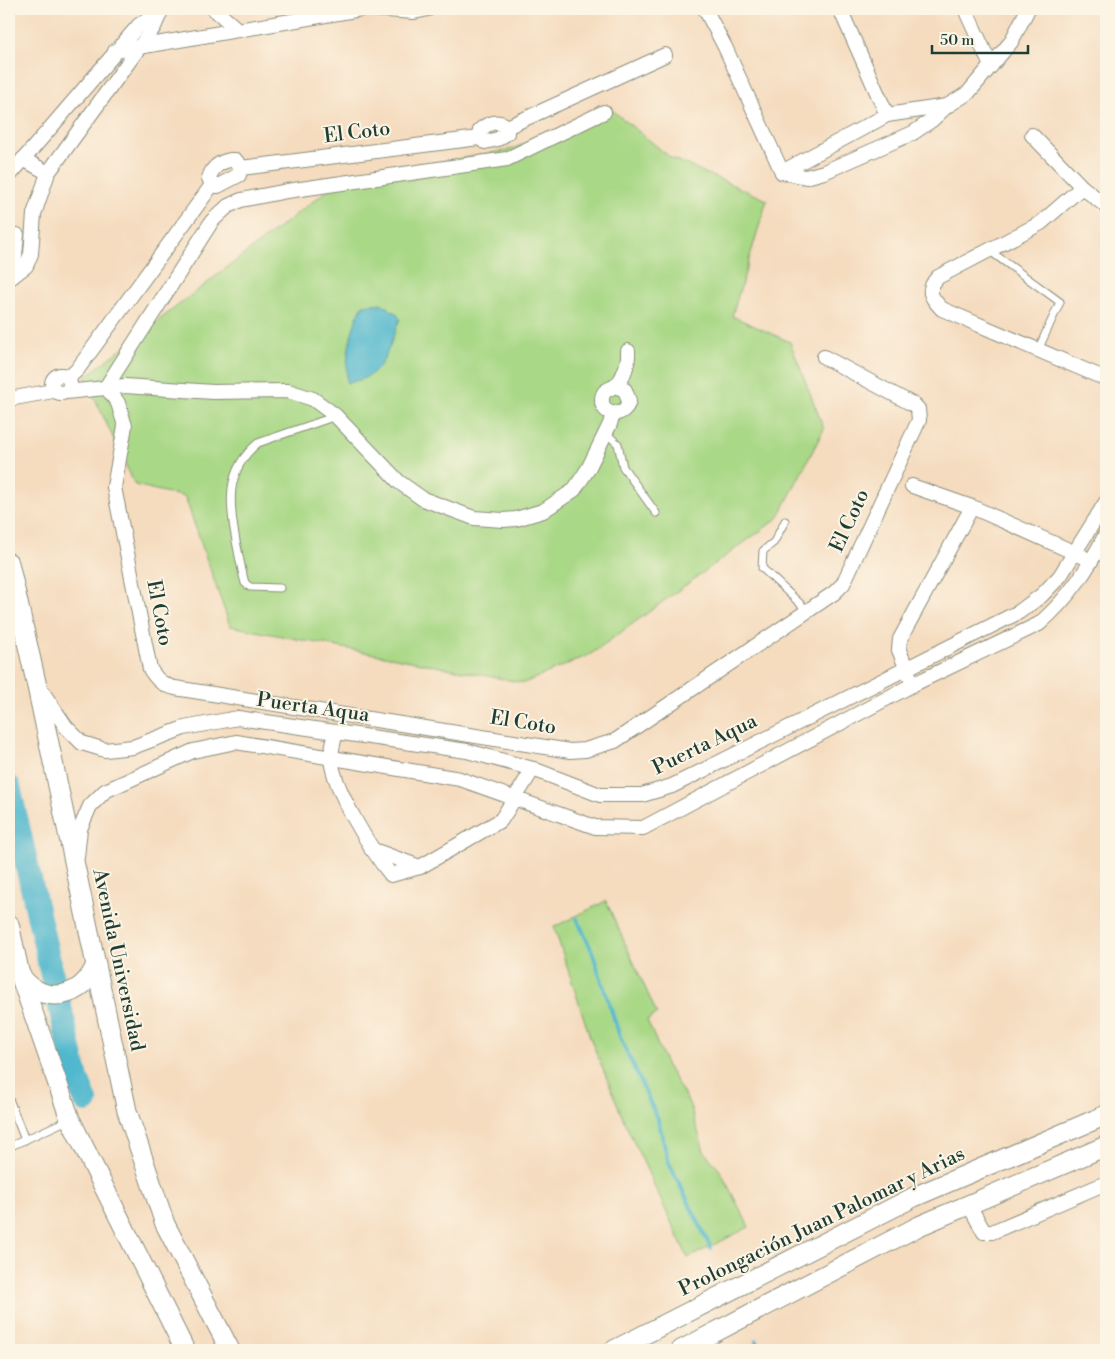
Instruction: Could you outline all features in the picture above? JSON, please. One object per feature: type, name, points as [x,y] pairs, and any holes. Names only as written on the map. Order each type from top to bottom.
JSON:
[{"type":"main road","name":"Avenida Universidad","points":[[9,563],[76,868],[126,1111],[165,1224],[230,1350]]},
{"type":"main road","points":[[9,924],[20,975],[70,1119],[185,1350]]},
{"type":"main road","points":[[20,975],[31,988],[39,992],[55,996],[64,995],[84,984],[96,964]]},
{"type":"main road","name":"Prolongación Juan Palomar y Arias","points":[[614,1350],[777,1269],[914,1197],[1106,1115]]},
{"type":"main road","points":[[681,1350],[790,1295],[919,1226],[1106,1146]]},
{"type":"main road","points":[[777,1269],[790,1295]]},
{"type":"street","points":[[11,278],[22,259],[21,234],[34,214],[48,173],[154,28],[162,9]]},
{"type":"street","points":[[9,176],[115,51],[139,25],[162,9]]},
{"type":"street","points":[[214,9],[238,30]]},
{"type":"street","points":[[115,51],[361,9]]},
{"type":"street","points":[[372,9],[414,12],[428,9]]},
{"type":"street","points":[[704,9],[725,47],[782,172]]},
{"type":"street","points":[[840,9],[888,115]]},
{"type":"street","points":[[965,9],[991,66]]},
{"type":"street","points":[[782,172],[806,177],[850,163],[913,133],[932,120],[947,106],[968,93],[1011,42],[1028,9]]},
{"type":"street","name":"El Coto","points":[[60,385],[78,370],[212,185],[209,178],[210,173],[221,163],[235,160],[241,168],[478,138],[480,130],[488,125],[501,123],[507,127],[665,55]]},
{"type":"street","points":[[782,172],[888,115],[947,106]]},
{"type":"street","points":[[106,387],[212,221],[228,206],[241,200],[287,191],[507,159],[604,112]]},
{"type":"street","points":[[1032,135],[1082,187],[1106,206]]},
{"type":"street","points":[[23,159],[48,173]]},
{"type":"street","points":[[1082,187],[1041,223],[938,277],[931,284],[929,292],[933,300],[942,309],[1106,378]]},
{"type":"street","points":[[614,386],[625,390],[629,401],[624,411],[613,413],[604,407],[602,402],[605,391],[614,386],[627,364],[628,350]]},
{"type":"street","name":"El Coto","points":[[106,387],[118,403],[124,419],[125,436],[115,479],[115,493],[150,669],[164,685],[570,751],[585,750],[615,740],[808,611],[843,584],[919,420],[918,409],[914,405],[824,357]]},
{"type":"street","points":[[9,399],[60,385]]},
{"type":"street","points":[[9,390],[60,385],[213,392],[288,391],[313,399],[336,416],[399,482],[423,499],[474,518],[494,519],[516,519],[528,516],[543,511],[565,498],[582,481],[606,434],[613,413]]},
{"type":"street","points":[[912,486],[972,507],[1074,552],[1092,562]]},
{"type":"street","name":"Puerta Aqua","points":[[36,682],[66,727],[82,743],[104,750],[133,747],[184,728],[238,718],[467,751],[533,769],[600,795],[642,795],[672,786],[905,667],[1019,612],[1042,596],[1060,576],[1106,502]]},
{"type":"street","points":[[914,684],[899,650],[900,639],[972,507]]},
{"type":"street","points":[[76,868],[80,829],[90,806],[105,791],[193,751],[236,742],[460,779],[595,827],[643,828],[914,684],[1039,624],[1076,587],[1092,562],[1106,534]]},
{"type":"street","points":[[336,732],[331,757],[334,776],[370,849],[391,875],[420,868],[501,820],[533,769]]},
{"type":"street","points":[[969,1206],[984,1232],[992,1232],[1106,1183]]},
{"type":"lane","points":[[990,250],[1060,302],[1038,350]]},
{"type":"lane","points":[[280,588],[250,587],[245,583],[231,514],[230,495],[232,478],[248,450],[258,443],[336,416]]},
{"type":"lane","points":[[606,434],[618,444],[623,467],[656,513]]},
{"type":"lane","points":[[785,521],[774,542],[763,551],[762,568],[808,611]]},
{"type":"lane","points":[[9,1099],[25,1140]]},
{"type":"lane","points":[[9,1147],[70,1119]]},
{"type":"green space","points":[[612,110],[671,158],[767,200],[732,316],[790,342],[824,429],[778,518],[591,654],[524,683],[230,626],[185,497],[135,485],[85,377],[342,179],[509,150]]},
{"type":"green space","points":[[606,901],[657,1014],[647,1020],[666,1064],[689,1103],[704,1151],[721,1172],[749,1227],[688,1258],[625,1123],[591,1040],[554,927]]},
{"type":"water","points":[[381,303],[397,314],[400,319],[387,352],[383,361],[370,375],[347,383],[347,364],[355,322],[363,305]]},
{"type":"waterway","points":[[9,787],[55,988]]},
{"type":"waterway","points":[[577,919],[592,951],[620,1037],[658,1120],[669,1163],[711,1248]]},
{"type":"waterway","points":[[59,1003],[77,1079],[86,1101]]},
{"type":"waterway","points":[[756,1340],[761,1350]]}]
